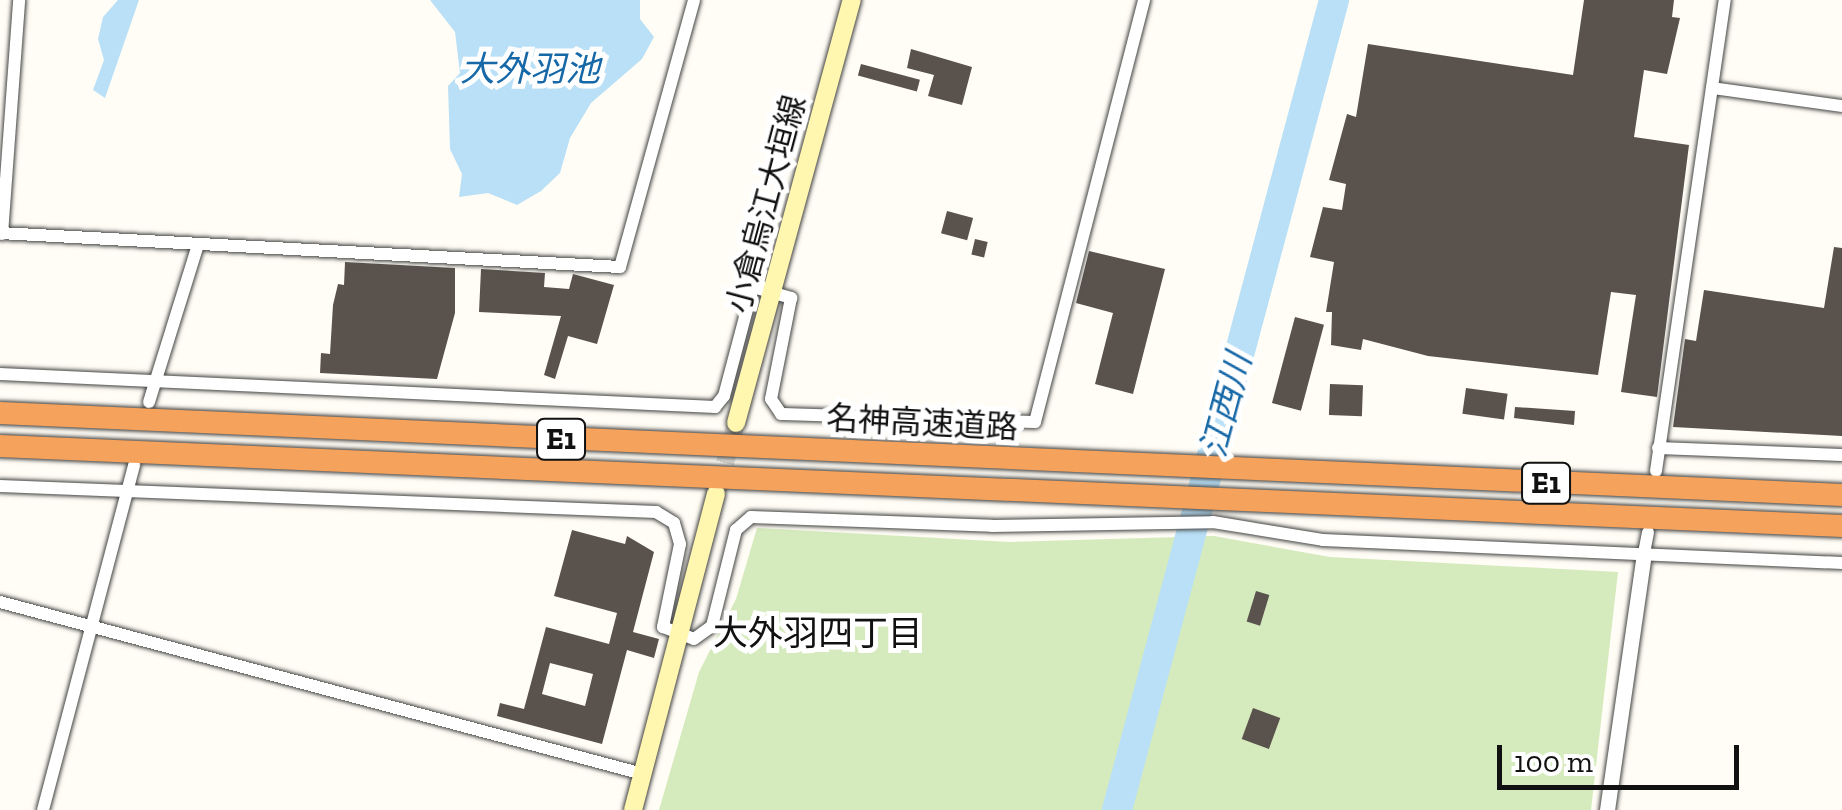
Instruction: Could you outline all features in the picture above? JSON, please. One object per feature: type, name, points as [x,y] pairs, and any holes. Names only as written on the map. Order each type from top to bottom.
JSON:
[{"type":"highway","name":"名神高速道路","points":[[0,413],[1842,495]]},
{"type":"highway","name":"名神高速道路","points":[[0,446],[1842,526]]},
{"type":"main road","name":"小倉烏江大垣線","points":[[736,423],[852,0]]},
{"type":"main road","points":[[633,810],[716,494]]},
{"type":"street","points":[[19,0],[4,128],[1,234],[620,268],[694,0]]},
{"type":"street","points":[[0,374],[715,407],[724,396],[752,287],[774,290],[791,298],[771,399],[781,414],[1035,422],[1144,0]]},
{"type":"street","points":[[1656,470],[1725,0]]},
{"type":"street","points":[[1712,88],[1842,106]]},
{"type":"street","points":[[150,402],[198,244]]},
{"type":"street","points":[[1658,448],[1842,455]]},
{"type":"street","points":[[43,810],[134,465]]},
{"type":"street","points":[[0,486],[129,488],[656,512],[674,523],[680,544],[661,616],[663,627],[680,638],[694,639],[712,626],[736,530],[750,517],[992,526],[1118,519],[1213,522],[1323,540],[1842,563]]},
{"type":"street","points":[[1607,810],[1648,532]]},
{"type":"street","points":[[0,602],[642,774]]},
{"type":"green space","points":[[757,528],[1010,542],[1214,536],[1330,557],[1618,572],[1591,810],[659,810],[699,672],[736,599]]},
{"type":"water","points":[[118,0],[139,0],[105,98],[93,90],[104,60],[98,39],[103,17]]},
{"type":"water","name":"大外羽池","points":[[430,0],[640,0],[640,19],[654,37],[642,59],[591,103],[570,138],[560,173],[541,191],[517,205],[488,193],[459,197],[462,174],[450,149],[448,86],[460,73],[455,32]]},
{"type":"building","points":[[1584,0],[1674,0],[1672,17],[1680,18],[1667,74],[1644,70],[1634,137],[1689,145],[1657,397],[1621,392],[1636,295],[1611,292],[1598,375],[1428,356],[1363,339],[1361,350],[1331,345],[1332,312],[1326,312],[1334,262],[1310,257],[1323,207],[1342,210],[1346,184],[1329,180],[1347,114],[1356,117],[1368,44],[1573,75]]},
{"type":"building","points":[[911,49],[972,67],[962,105],[928,96],[934,75],[907,68]]},
{"type":"building","points":[[861,64],[920,80],[917,91],[858,76]]},
{"type":"building","points":[[947,211],[973,218],[967,240],[941,233]]},
{"type":"building","points":[[975,239],[988,242],[984,258],[971,255]]},
{"type":"building","points":[[1834,247],[1842,248],[1842,436],[1673,427],[1685,339],[1696,341],[1704,290],[1824,308]]},
{"type":"building","points":[[1089,251],[1165,269],[1133,394],[1095,384],[1113,313],[1076,303]]},
{"type":"building","points":[[345,262],[455,268],[455,313],[437,379],[320,373],[321,353],[330,354],[333,305],[338,284],[344,285]]},
{"type":"building","points":[[481,269],[545,273],[544,287],[569,289],[573,274],[614,285],[597,344],[568,336],[555,379],[544,375],[561,316],[479,312]]},
{"type":"building","points":[[1295,317],[1324,325],[1301,411],[1272,403]]},
{"type":"building","points":[[1330,384],[1363,385],[1362,416],[1329,415]]},
{"type":"building","points":[[1466,388],[1508,394],[1504,420],[1462,414]]},
{"type":"building","points":[[1515,407],[1575,411],[1574,425],[1514,418]]},
{"type":"building","points":[[572,530],[625,544],[627,536],[654,552],[633,632],[659,639],[654,658],[627,650],[602,744],[497,716],[500,703],[524,709],[546,627],[609,644],[617,613],[554,596]],"holes":[[[550,663],[593,674],[585,706],[542,694]]]},
{"type":"building","points":[[1256,591],[1269,595],[1260,626],[1247,622]]},
{"type":"building","points":[[1253,708],[1280,718],[1269,749],[1242,739]]},
{"type":"waterway","name":"江西川","points":[[1117,810],[1334,0]]},
{"type":"tunnel","points":[[718,489],[736,423]]},
{"type":"district","name":"大外羽四丁目","points":[[818,633]]}]
